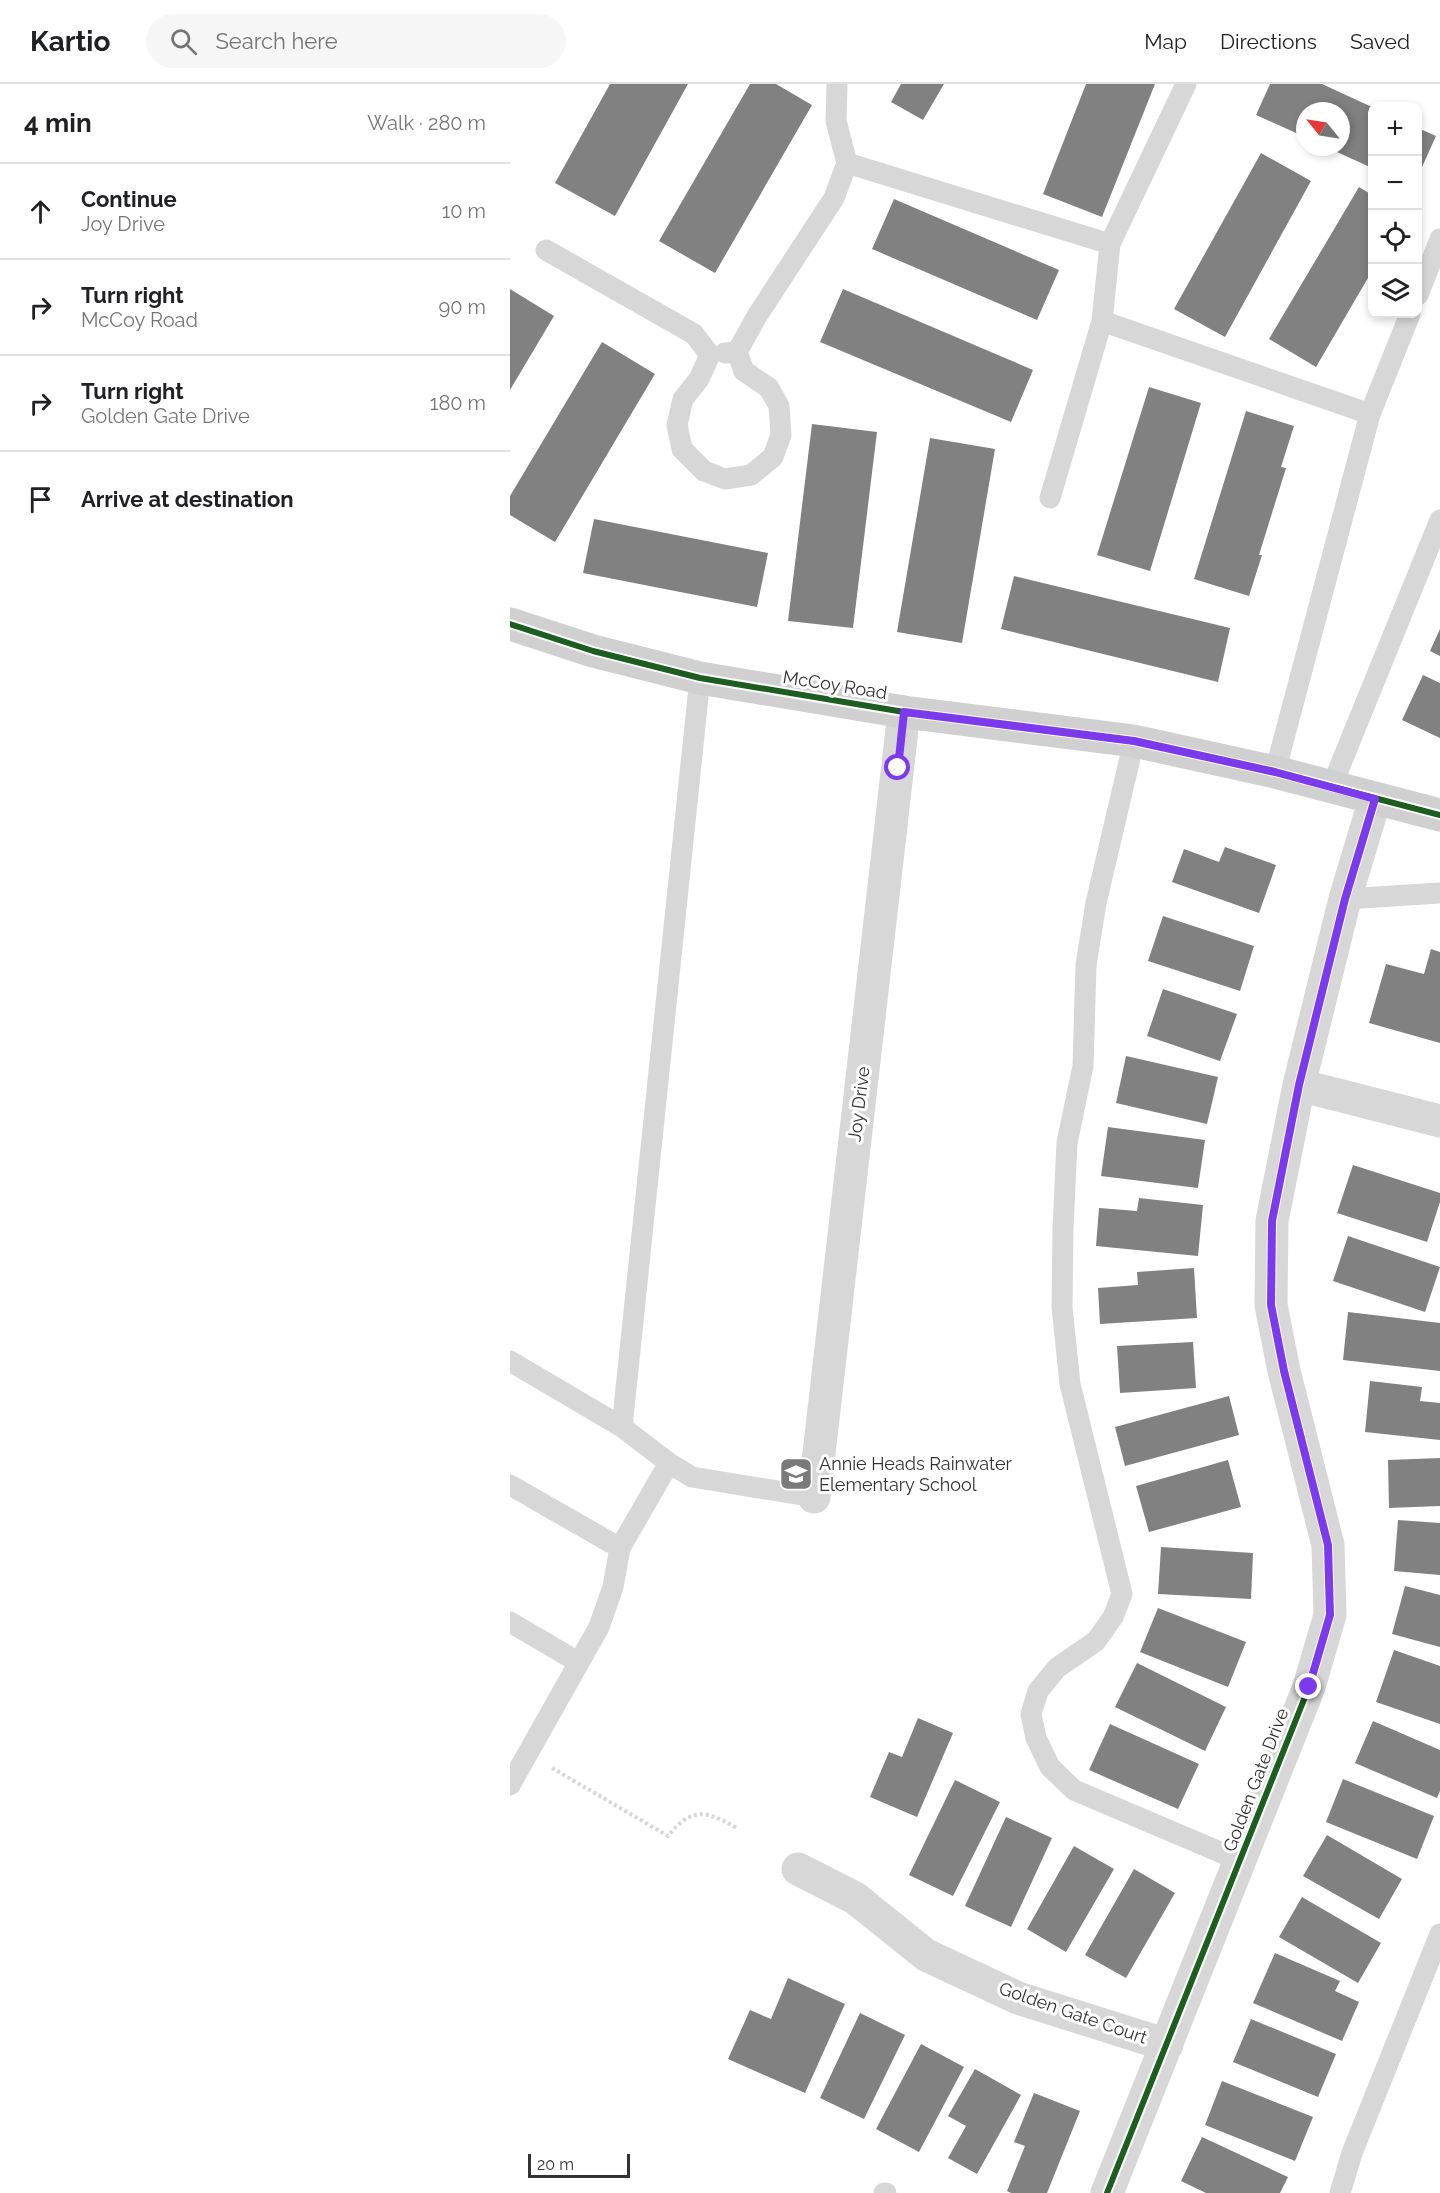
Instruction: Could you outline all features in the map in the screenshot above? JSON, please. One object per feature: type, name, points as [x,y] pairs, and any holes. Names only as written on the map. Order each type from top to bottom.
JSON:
[{"type":"street","name":"McCoy Road","points":[[510,624],[593,651],[700,678],[904,712],[1134,741],[1275,772],[1440,815]]},
{"type":"street","name":"Joy Drive","points":[[814,1497],[904,712]]},
{"type":"street","name":"Golden Gate Drive","points":[[1107,2193],[1309,1687],[1330,1615],[1328,1545],[1284,1371],[1271,1305],[1272,1221],[1299,1085],[1345,899],[1375,799]]},
{"type":"street","points":[[1299,1085],[1440,1121]]},
{"type":"street","name":"Golden Gate Court","points":[[798,1869],[855,1898],[926,1955],[1018,1998],[1167,2045]]},
{"type":"lane","points":[[737,352],[757,316],[834,198],[847,162],[836,121],[837,84]]},
{"type":"lane","points":[[1050,498],[1102,321],[1110,244],[1186,84]]},
{"type":"lane","points":[[847,162],[1110,244]]},
{"type":"lane","points":[[1422,285],[1440,239]]},
{"type":"lane","points":[[546,250],[694,334],[710,355]]},
{"type":"lane","points":[[1275,772],[1370,414],[1408,318]]},
{"type":"lane","points":[[1102,321],[1370,414]]},
{"type":"lane","points":[[710,355],[737,352]]},
{"type":"lane","points":[[710,355],[699,379],[683,399],[677,425],[682,449],[704,471],[725,479],[751,475],[773,457],[781,435],[779,406],[769,388],[744,370],[737,352]]},
{"type":"lane","points":[[1331,788],[1440,520]]},
{"type":"lane","points":[[622,1427],[700,678]]},
{"type":"lane","points":[[1134,741],[1096,903],[1086,965],[1083,1066],[1067,1143],[1063,1228],[1062,1307],[1070,1384],[1122,1594],[1113,1617],[1096,1641],[1057,1668],[1038,1691],[1031,1714],[1036,1738],[1050,1767],[1074,1790],[1241,1861]]},
{"type":"lane","points":[[1345,899],[1440,893]]},
{"type":"lane","points":[[510,1361],[622,1427],[669,1463],[692,1477],[814,1497]]},
{"type":"lane","points":[[510,1785],[599,1627],[613,1587],[620,1548],[669,1463]]},
{"type":"lane","points":[[510,1485],[620,1548]]},
{"type":"lane","points":[[510,1622],[578,1662]]},
{"type":"lane","points":[[1340,2193],[1353,2153],[1440,1934]]},
{"type":"path","points":[[528,1754],[668,1836],[678,1823],[695,1814],[713,1815],[737,1828]]},
{"type":"building","points":[[610,84],[688,84],[615,216],[555,183]]},
{"type":"building","points":[[750,84],[776,84],[812,105],[715,273],[659,241]]},
{"type":"building","points":[[901,84],[944,84],[923,120],[891,102]]},
{"type":"building","points":[[1086,84],[1155,84],[1102,217],[1043,194]]},
{"type":"building","points":[[1270,84],[1322,84],[1368,105],[1368,166],[1346,156],[1350,156],[1350,102],[1296,102],[1296,133],[1256,115]]},
{"type":"building","points":[[1422,130],[1436,136],[1422,167]]},
{"type":"building","points":[[1261,153],[1311,181],[1225,337],[1174,309]]},
{"type":"building","points":[[1359,187],[1368,193],[1368,278],[1316,367],[1269,339]]},
{"type":"building","points":[[894,199],[1059,270],[1037,320],[872,249]]},
{"type":"building","points":[[510,289],[554,316],[510,390]]},
{"type":"building","points":[[843,289],[1033,370],[1011,422],[820,342]]},
{"type":"building","points":[[602,342],[655,374],[555,542],[510,515],[510,496]]},
{"type":"building","points":[[1149,387],[1201,403],[1150,571],[1097,555]]},
{"type":"building","points":[[1246,411],[1294,426],[1281,467],[1286,468],[1249,596],[1194,579]]},
{"type":"building","points":[[812,424],[877,432],[853,628],[788,621]]},
{"type":"building","points":[[930,438],[995,449],[962,643],[897,632]]},
{"type":"building","points":[[594,519],[768,553],[757,607],[583,573]]},
{"type":"building","points":[[1014,576],[1230,628],[1218,682],[1001,629]]},
{"type":"building","points":[[1440,629],[1440,656],[1430,651]]},
{"type":"building","points":[[1423,675],[1440,683],[1440,738],[1402,720]]},
{"type":"building","points":[[1225,847],[1276,865],[1259,913],[1172,882],[1184,849],[1219,862]]},
{"type":"building","points":[[1163,916],[1254,946],[1240,991],[1148,961]]},
{"type":"building","points":[[1431,949],[1440,952],[1440,1043],[1369,1023],[1386,964],[1424,974]]},
{"type":"building","points":[[1163,989],[1237,1014],[1220,1061],[1147,1036]]},
{"type":"building","points":[[1126,1056],[1218,1077],[1207,1124],[1116,1103]]},
{"type":"building","points":[[1108,1127],[1205,1140],[1198,1188],[1101,1176]]},
{"type":"building","points":[[1353,1165],[1440,1193],[1440,1202],[1427,1242],[1337,1213]]},
{"type":"building","points":[[1139,1198],[1203,1205],[1198,1256],[1096,1246],[1099,1208],[1137,1211]]},
{"type":"building","points":[[1348,1236],[1440,1267],[1425,1312],[1333,1281]]},
{"type":"building","points":[[1194,1268],[1197,1318],[1100,1324],[1098,1288],[1138,1285],[1137,1272]]},
{"type":"building","points":[[1348,1312],[1440,1323],[1440,1371],[1343,1360]]},
{"type":"building","points":[[1193,1342],[1196,1388],[1120,1393],[1117,1346]]},
{"type":"building","points":[[1370,1381],[1422,1387],[1420,1401],[1440,1403],[1440,1440],[1365,1432]]},
{"type":"building","points":[[1229,1396],[1239,1435],[1125,1466],[1115,1427]]},
{"type":"building","points":[[1440,1458],[1440,1506],[1389,1508],[1388,1460]]},
{"type":"building","points":[[1228,1460],[1241,1507],[1149,1532],[1136,1486]]},
{"type":"building","points":[[1398,1520],[1440,1523],[1440,1575],[1394,1571]]},
{"type":"building","points":[[1161,1547],[1253,1553],[1251,1599],[1158,1594]]},
{"type":"building","points":[[1405,1586],[1440,1595],[1440,1647],[1392,1634]]},
{"type":"building","points":[[1158,1608],[1246,1642],[1228,1687],[1140,1652]]},
{"type":"building","points":[[1394,1650],[1440,1666],[1440,1724],[1376,1702]]},
{"type":"building","points":[[1137,1663],[1226,1707],[1205,1751],[1115,1707]]},
{"type":"building","points":[[918,1718],[953,1733],[917,1817],[870,1797],[889,1752],[902,1757]]},
{"type":"building","points":[[1373,1721],[1440,1750],[1440,1791],[1437,1798],[1355,1763]]},
{"type":"building","points":[[1110,1724],[1199,1764],[1178,1809],[1089,1770]]},
{"type":"building","points":[[1343,1779],[1434,1816],[1417,1859],[1326,1822]]},
{"type":"building","points":[[955,1780],[1000,1802],[953,1896],[909,1875]]},
{"type":"building","points":[[1006,1817],[1052,1838],[1011,1927],[965,1906]]},
{"type":"building","points":[[1327,1835],[1402,1879],[1379,1919],[1303,1876]]},
{"type":"building","points":[[1074,1846],[1114,1869],[1066,1952],[1027,1929]]},
{"type":"building","points":[[1134,1869],[1175,1893],[1126,1978],[1085,1955]]},
{"type":"building","points":[[1302,1897],[1381,1943],[1358,1983],[1279,1937]]},
{"type":"building","points":[[1275,1953],[1340,1981],[1335,1991],[1359,2002],[1342,2041],[1253,2003]]},
{"type":"building","points":[[788,1978],[845,2004],[805,2093],[728,2059],[750,2010],[771,2019]]},
{"type":"building","points":[[860,2013],[905,2035],[864,2119],[820,2098]]},
{"type":"building","points":[[1251,2019],[1336,2054],[1318,2097],[1233,2062]]},
{"type":"building","points":[[921,2044],[964,2067],[919,2152],[876,2129]]},
{"type":"building","points":[[975,2069],[1021,2095],[977,2174],[948,2158],[966,2126],[948,2116]]},
{"type":"building","points":[[1222,2081],[1313,2117],[1295,2161],[1205,2125]]},
{"type":"building","points":[[1034,2093],[1080,2111],[1047,2193],[1011,2193],[1007,2191],[1025,2146],[1014,2142]]},
{"type":"building","points":[[1202,2137],[1288,2177],[1280,2193],[1206,2193],[1181,2181]]},
{"type":"cycle path","points":[[510,624],[593,651],[700,678],[904,712],[1134,741],[1275,772],[1440,815]]},
{"type":"cycle path","points":[[1107,2193],[1309,1687],[1330,1615],[1328,1545],[1284,1371],[1271,1305],[1272,1221],[1299,1085],[1345,899],[1375,799]]},
{"type":"place","name":"Annie Heads Rainwater Elementary School","points":[[796,1474]]},
{"type":"route","points":[[898,768],[904,712],[1134,741],[1275,772],[1375,799],[1345,899],[1299,1085],[1272,1221],[1271,1305],[1284,1371],[1328,1545],[1330,1615],[1309,1687]]}]
